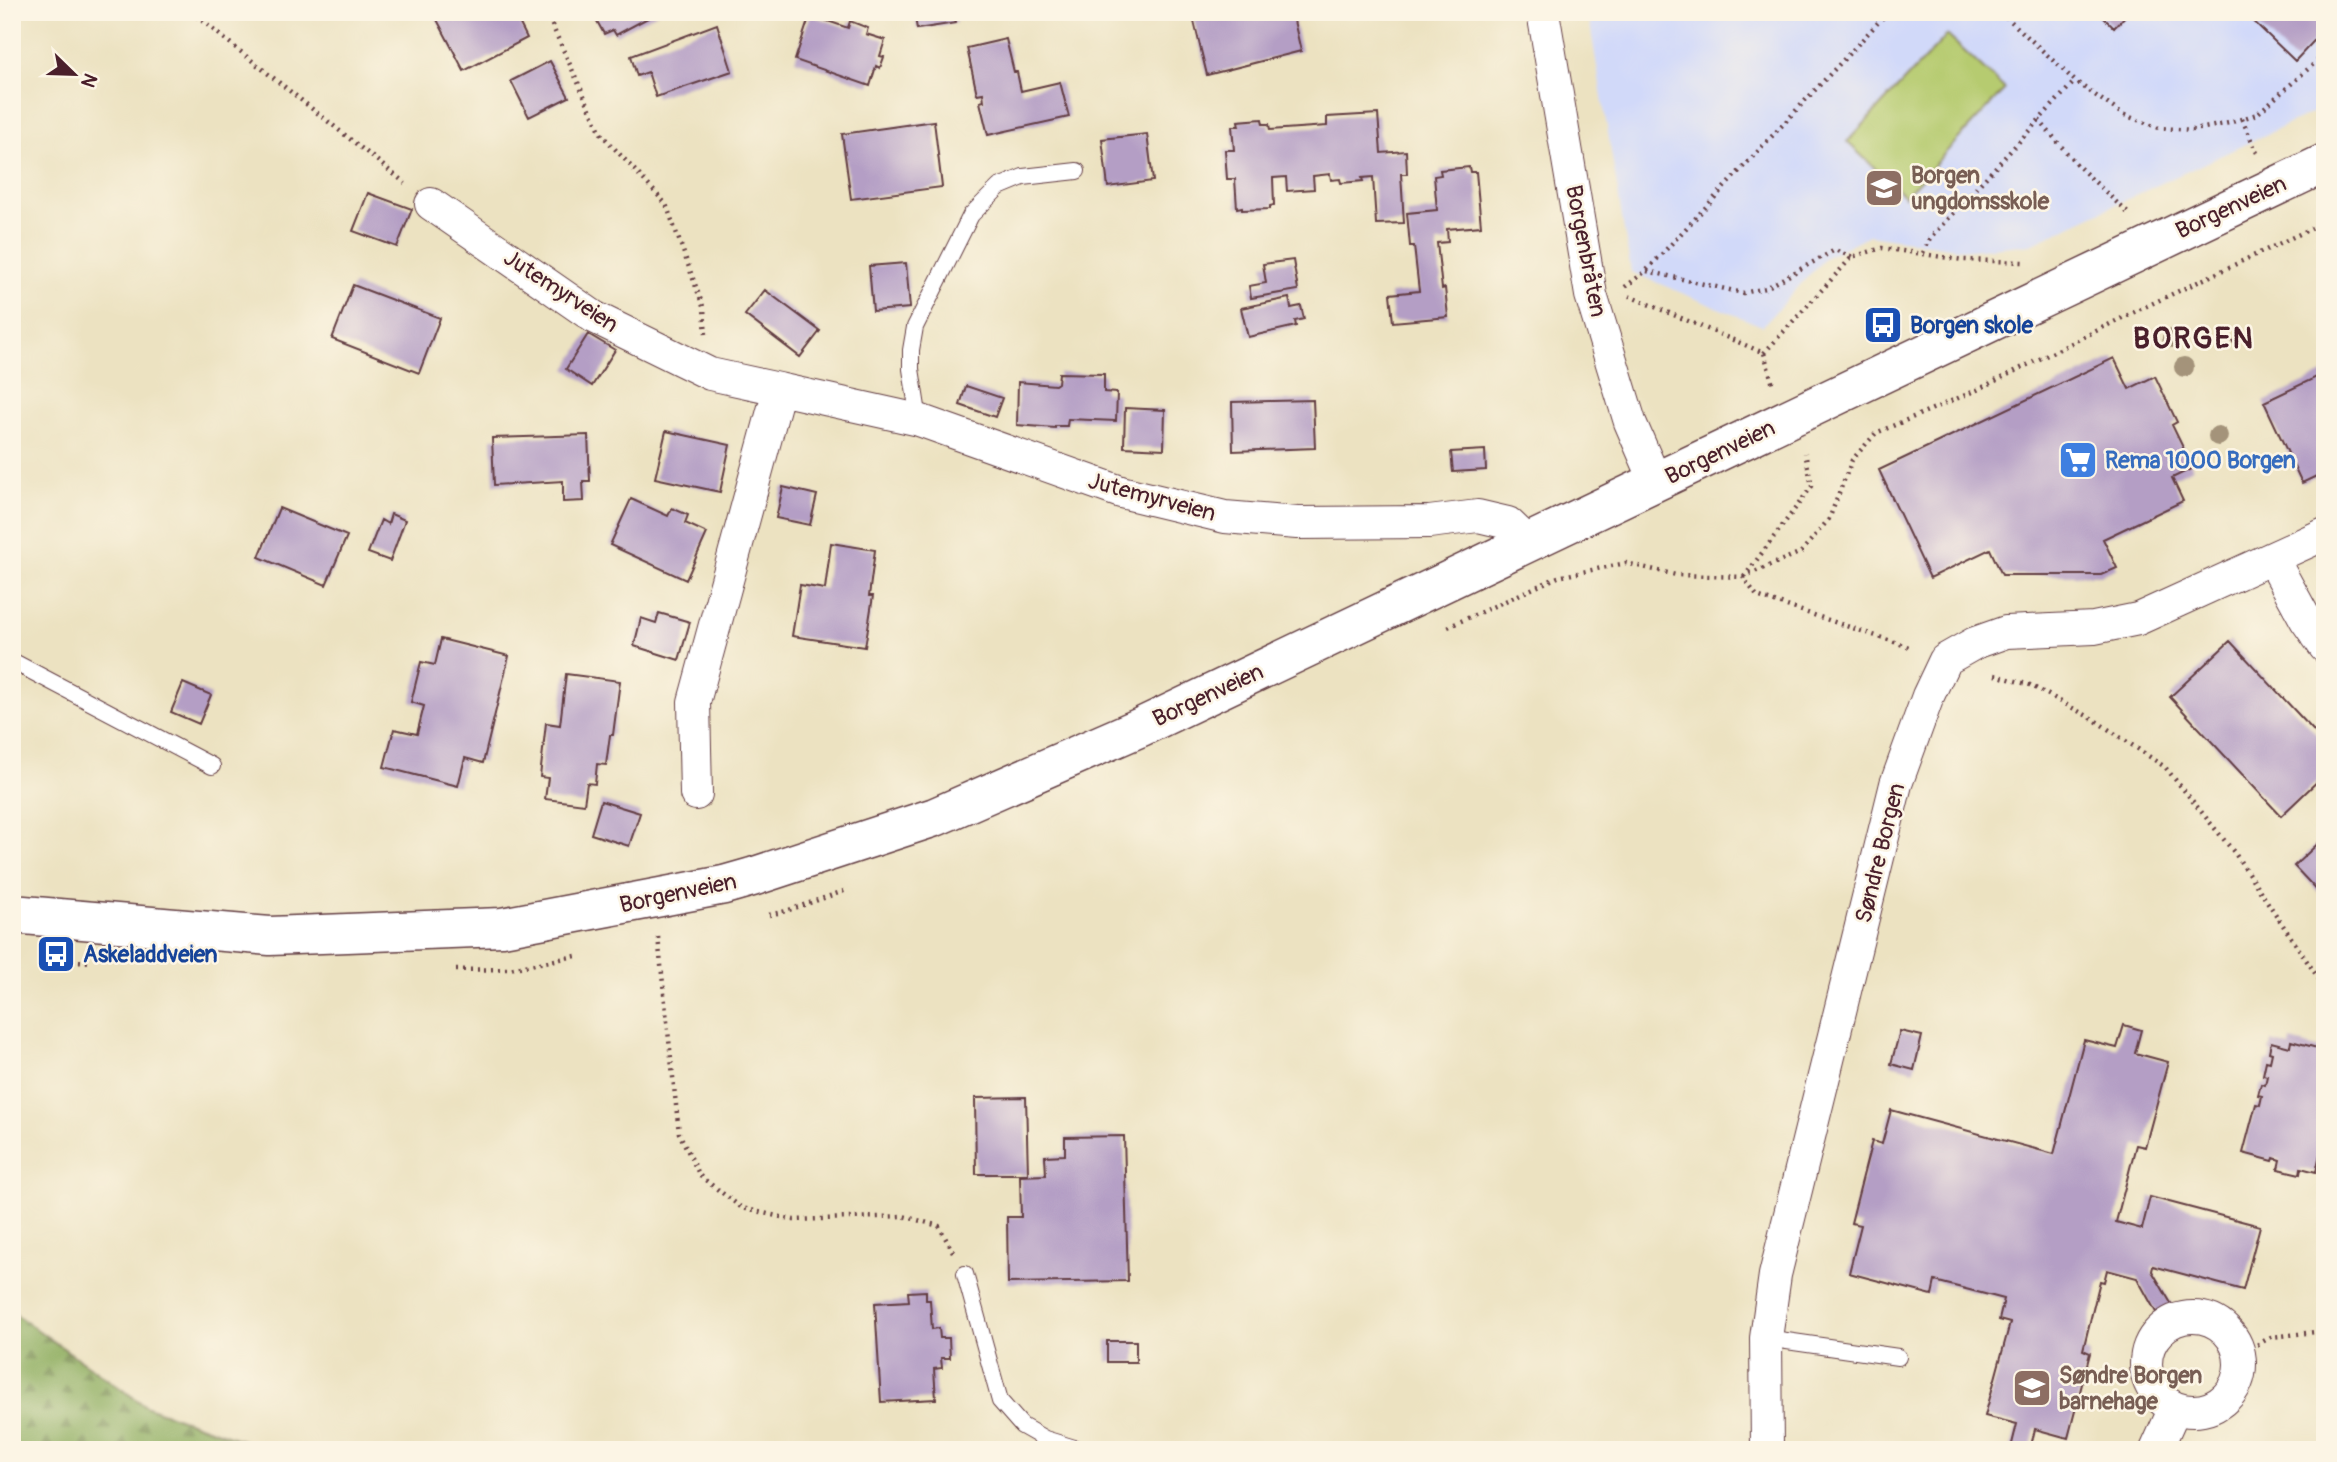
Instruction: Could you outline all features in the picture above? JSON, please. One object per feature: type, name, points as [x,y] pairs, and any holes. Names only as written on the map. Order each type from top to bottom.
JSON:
[{"type":"street","name":"Borgenbråten","points":[[1543,12],[1591,295],[1630,422],[1656,482]]},
{"type":"street","name":"Borgenveien","points":[[12,914],[270,936],[502,927],[723,885],[935,817],[1142,727],[2325,163]]},
{"type":"street","name":"Jutemyrveien","points":[[431,204],[594,317],[710,374],[919,421],[1121,492],[1225,517],[1297,523],[1350,523],[1429,522],[1478,516],[1508,523],[1529,542]]},
{"type":"street","points":[[696,794],[694,702],[779,390]]},
{"type":"street","name":"Søndre Borgen","points":[[1767,1450],[1766,1338],[1775,1275],[1896,784],[1928,696],[1945,660],[1975,643],[2006,632],[2094,628],[2138,619],[2325,534]]},
{"type":"street","points":[[2272,558],[2306,620],[2325,647]]},
{"type":"street","points":[[2188,1318],[2203,1318],[2217,1324],[2228,1334],[2238,1355],[2239,1376],[2232,1391],[2221,1402],[2207,1409],[2191,1412],[2175,1408],[2162,1400],[2151,1387],[2146,1371],[2146,1355],[2161,1330],[2174,1321],[2188,1318]]},
{"type":"street","points":[[2155,1450],[2175,1408]]},
{"type":"lane","points":[[919,421],[911,369],[915,327],[971,215],[999,187],[1023,177],[1077,171]]},
{"type":"lane","points":[[12,661],[212,766]]},
{"type":"lane","points":[[965,1274],[1000,1401],[1022,1426],[1045,1439],[1082,1450]]},
{"type":"lane","points":[[1766,1338],[1898,1357]]},
{"type":"path","points":[[191,12],[431,204]]},
{"type":"path","points":[[546,12],[602,135],[666,204],[704,309],[710,374]]},
{"type":"path","points":[[1764,353],[1619,292],[1646,271],[1888,12]]},
{"type":"path","points":[[2001,12],[2075,81],[2122,114],[2159,128],[2194,130],[2257,114],[2325,54]]},
{"type":"path","points":[[1923,253],[1930,238],[2075,81]]},
{"type":"path","points":[[2242,119],[2257,153]]},
{"type":"path","points":[[2039,120],[2078,166],[2129,214]]},
{"type":"path","points":[[2246,158],[2269,148]]},
{"type":"path","points":[[2117,219],[2140,208]]},
{"type":"path","points":[[1440,631],[1558,577],[1626,563],[1676,575],[1743,578],[1801,552],[1829,519],[1852,460],[1876,433],[1977,390],[2325,222]]},
{"type":"path","points":[[1764,353],[1852,257],[1882,248],[1963,260],[2026,262]]},
{"type":"path","points":[[1646,271],[1743,293],[1766,288],[1835,250],[1852,257]]},
{"type":"path","points":[[2232,342],[2244,336]]},
{"type":"path","points":[[1764,353],[1773,385]]},
{"type":"path","points":[[1743,578],[1812,486],[1805,453]]},
{"type":"path","points":[[1743,578],[1757,596],[1925,652]]},
{"type":"path","points":[[1983,671],[2031,685],[2093,719],[2165,767],[2234,852],[2325,988]]},
{"type":"path","points":[[653,898],[679,1133],[700,1176],[742,1208],[794,1220],[903,1216],[939,1226],[965,1274]]},
{"type":"path","points":[[2238,1355],[2271,1337],[2325,1331]]},
{"type":"shaded area","name":"Borgen ungdomsskole","points":[[1588,12],[2325,12],[2325,107],[2031,244],[1970,250],[1869,235],[1826,257],[1762,326],[1631,272]]},
{"type":"green space","points":[[1947,35],[2005,89],[1905,196],[1847,142]]},
{"type":"green space","points":[[12,1312],[147,1407],[270,1450],[12,1450]]},
{"type":"building","points":[[433,12],[514,12],[527,38],[464,71]]},
{"type":"building","points":[[592,12],[659,12],[616,35],[613,30],[604,34]]},
{"type":"building","points":[[914,12],[954,12],[956,23],[917,29]]},
{"type":"building","points":[[1214,12],[1292,12],[1301,51],[1207,75],[1193,17]]},
{"type":"building","points":[[2098,12],[2129,12],[2114,28]]},
{"type":"building","points":[[2244,12],[2325,12],[2325,29],[2295,61]]},
{"type":"building","points":[[810,15],[848,28],[850,21],[868,28],[866,34],[885,40],[880,56],[884,57],[880,68],[876,66],[870,86],[795,60]]},
{"type":"building","points":[[717,24],[732,71],[656,97],[648,72],[637,76],[631,56]]},
{"type":"building","points":[[1006,39],[1021,91],[1060,82],[1069,117],[988,135],[980,102],[984,101],[983,93],[977,94],[967,48]]},
{"type":"building","points":[[550,61],[569,97],[529,117],[511,81]]},
{"type":"building","points":[[1378,114],[1381,153],[1406,151],[1407,174],[1401,174],[1404,223],[1376,224],[1373,177],[1341,183],[1340,179],[1331,180],[1330,174],[1313,176],[1314,189],[1287,191],[1286,177],[1273,178],[1274,205],[1270,206],[1270,209],[1237,208],[1235,179],[1227,179],[1225,150],[1234,150],[1232,126],[1239,126],[1238,121],[1262,119],[1263,124],[1269,124],[1270,130],[1327,126],[1327,117]]},
{"type":"building","points":[[934,121],[942,187],[851,199],[842,134]]},
{"type":"building","points":[[1147,134],[1153,181],[1108,187],[1102,139]]},
{"type":"building","points":[[1469,167],[1470,172],[1476,172],[1481,226],[1447,229],[1448,242],[1437,243],[1448,317],[1393,322],[1390,294],[1419,291],[1407,213],[1437,210],[1434,176],[1441,175],[1440,170]]},
{"type":"building","points":[[368,193],[412,209],[397,247],[353,231]]},
{"type":"building","points":[[1293,260],[1298,290],[1251,298],[1249,286],[1266,283],[1263,264]]},
{"type":"building","points":[[906,263],[910,308],[873,311],[869,266]]},
{"type":"building","points":[[353,285],[440,318],[419,373],[332,339]]},
{"type":"building","points":[[765,290],[820,331],[800,357],[745,315]]},
{"type":"building","points":[[1289,298],[1291,308],[1301,306],[1304,319],[1295,321],[1296,326],[1248,337],[1241,308]]},
{"type":"building","points":[[588,334],[615,350],[592,386],[566,369]]},
{"type":"building","points":[[2114,358],[2129,389],[2155,376],[2177,422],[2172,425],[2193,468],[2172,478],[2183,501],[2103,539],[2117,568],[2101,575],[2002,575],[1990,549],[1930,578],[1879,470]]},
{"type":"building","points":[[1059,373],[1104,374],[1104,392],[1117,393],[1116,421],[1068,419],[1067,426],[1055,428],[1017,425],[1018,382],[1055,385],[1058,383]]},
{"type":"building","points":[[2325,373],[2325,472],[2302,483],[2264,402]]},
{"type":"building","points":[[966,386],[1002,398],[995,417],[960,405]]},
{"type":"building","points":[[1313,400],[1315,448],[1233,451],[1232,402]]},
{"type":"building","points":[[1125,408],[1165,410],[1164,449],[1124,447]]},
{"type":"building","points":[[666,431],[730,445],[720,492],[655,478]]},
{"type":"building","points":[[588,435],[590,481],[583,481],[584,501],[563,502],[563,481],[494,485],[492,438]]},
{"type":"building","points":[[1485,450],[1486,470],[1453,472],[1451,452]]},
{"type":"building","points":[[783,487],[817,495],[810,525],[776,518]]},
{"type":"building","points":[[631,499],[668,516],[672,508],[688,515],[685,523],[707,533],[686,580],[610,545]]},
{"type":"building","points":[[279,508],[347,536],[326,585],[259,557]]},
{"type":"building","points":[[391,514],[405,520],[390,561],[368,553],[381,520],[388,524]]},
{"type":"building","points":[[831,543],[875,550],[869,596],[873,596],[865,647],[792,636],[800,585],[825,589]]},
{"type":"building","points":[[659,613],[690,622],[679,660],[634,646],[641,618],[656,623]]},
{"type":"building","points":[[441,639],[509,656],[483,763],[465,758],[458,786],[384,767],[394,729],[417,734],[424,706],[411,702],[421,662],[435,665]]},
{"type":"building","points":[[2230,641],[2325,743],[2325,774],[2281,816],[2170,697]]},
{"type":"building","points":[[566,674],[620,681],[606,765],[597,764],[595,784],[587,783],[584,804],[545,799],[548,778],[540,777],[546,723],[560,725]]},
{"type":"building","points":[[183,683],[211,695],[199,724],[171,712]]},
{"type":"building","points":[[601,801],[640,813],[629,846],[591,834]]},
{"type":"building","points":[[2325,837],[2325,899],[2294,866]]},
{"type":"building","points":[[2124,1025],[2141,1030],[2135,1053],[2168,1062],[2145,1147],[2136,1145],[2116,1222],[2142,1229],[2150,1197],[2260,1226],[2243,1290],[2153,1266],[2152,1271],[2172,1305],[2157,1314],[2137,1278],[2107,1270],[2104,1282],[2100,1281],[2083,1350],[2090,1353],[2068,1438],[2035,1429],[2030,1450],[2011,1448],[2017,1424],[1985,1416],[2010,1323],[1999,1320],[2004,1299],[1935,1281],[1932,1295],[1849,1273],[1861,1225],[1851,1223],[1872,1141],[1882,1144],[1891,1110],[2054,1154],[2084,1040],[2117,1048]]},
{"type":"building","points":[[1900,1031],[1922,1036],[1914,1070],[1891,1064]]},
{"type":"building","points":[[2291,1041],[2325,1050],[2325,1145],[2322,1145],[2316,1172],[2301,1168],[2300,1174],[2278,1169],[2280,1160],[2274,1158],[2273,1161],[2243,1153],[2256,1104],[2260,1105],[2262,1096],[2258,1095],[2261,1084],[2265,1085],[2267,1076],[2263,1075],[2266,1061],[2270,1062],[2271,1042],[2290,1047]]},
{"type":"building","points":[[1026,1097],[1028,1174],[976,1174],[975,1098]]},
{"type":"building","points":[[1124,1136],[1128,1281],[1008,1283],[1007,1217],[1021,1217],[1020,1176],[1046,1175],[1045,1156],[1065,1155],[1065,1137]]},
{"type":"building","points":[[926,1291],[926,1300],[930,1300],[932,1329],[939,1328],[940,1338],[949,1338],[950,1358],[941,1358],[942,1368],[934,1369],[936,1399],[881,1402],[875,1303],[909,1301],[908,1292]]},
{"type":"building","points":[[1107,1341],[1136,1341],[1136,1362],[1107,1362]]},
{"type":"place","name":"Borgen ungdomsskole","points":[[1884,188]]},
{"type":"place","name":"Borgen skole","points":[[1883,325]]},
{"type":"place","name":"Rema 1000 Borgen","points":[[2078,460]]},
{"type":"place","name":"Askeladdveien","points":[[56,954]]},
{"type":"place","name":"Søndre Borgen barnehage","points":[[2032,1388]]},
{"type":"district","name":"BORGEN","points":[[2194,338]]}]
